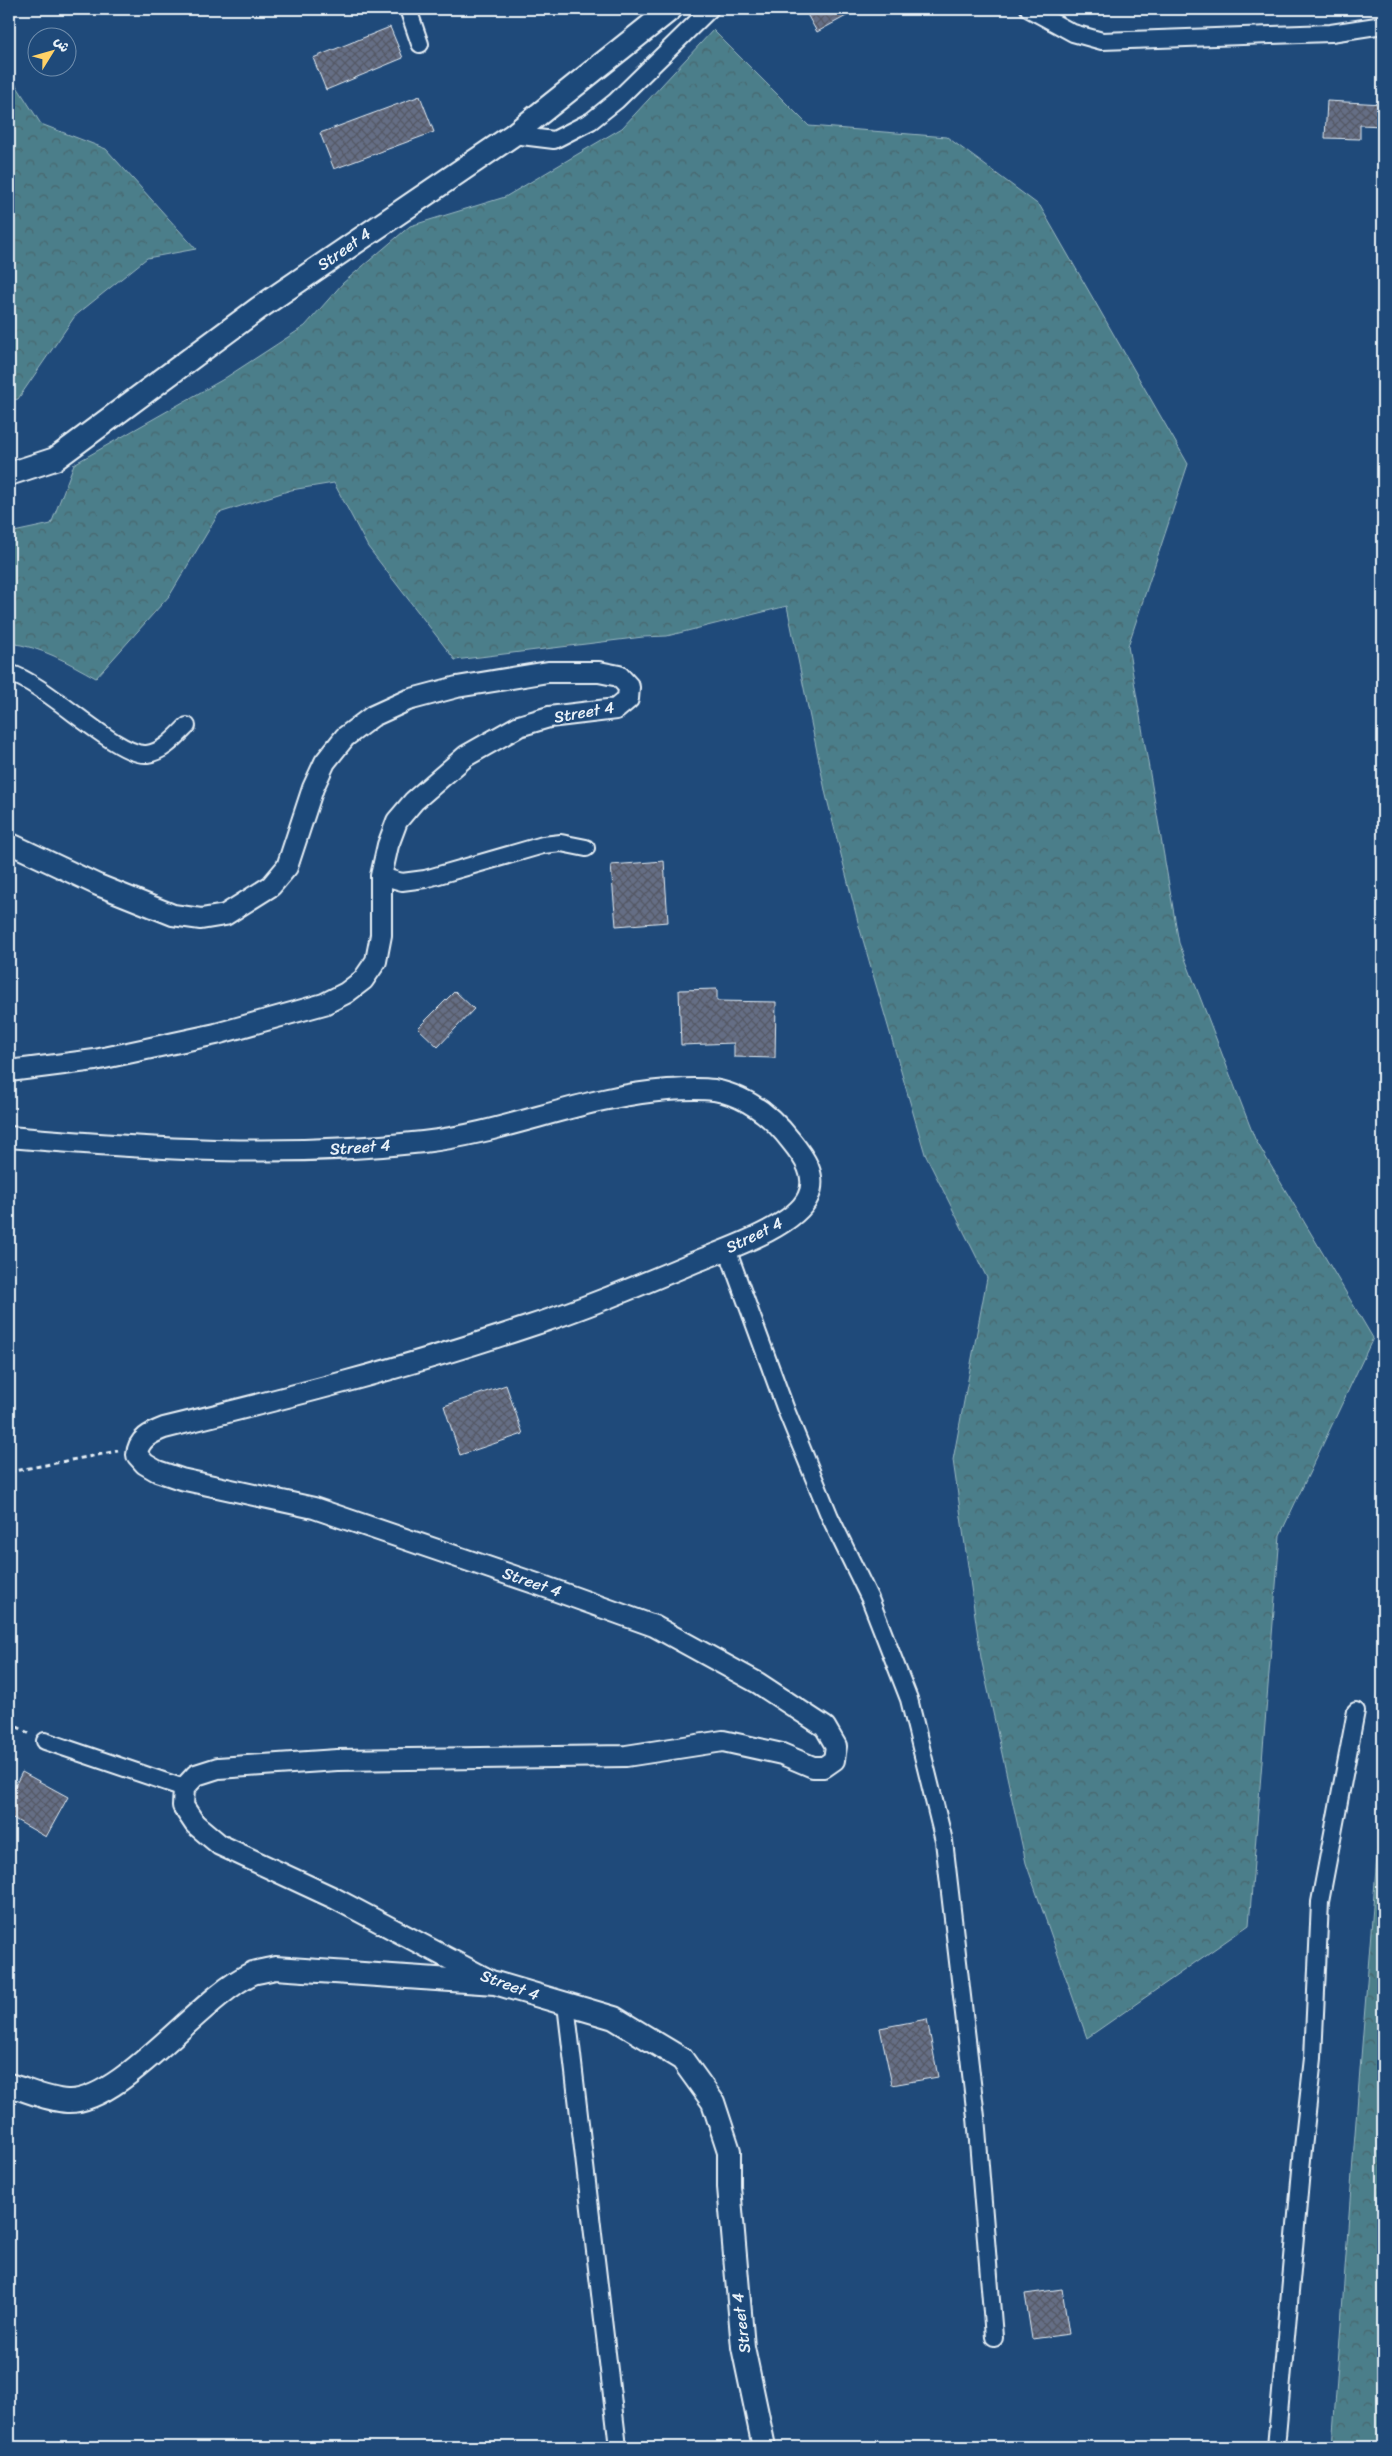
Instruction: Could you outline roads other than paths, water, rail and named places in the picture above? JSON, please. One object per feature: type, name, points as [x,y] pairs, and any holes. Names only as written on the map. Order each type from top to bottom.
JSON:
[{"type":"main road","name":"Street 4","points":[[9,474],[55,459],[259,308],[513,135],[671,9]]},
{"type":"main road","points":[[9,2084],[68,2101],[91,2097],[122,2079],[230,1987],[254,1973],[275,1968],[495,1983]]},
{"type":"main road","name":"Street 4","points":[[495,1983],[614,2018],[682,2059],[712,2102],[729,2151],[729,2186],[743,2347],[764,2447]]},
{"type":"street","points":[[408,9],[420,44]]},
{"type":"street","points":[[513,135],[554,140],[591,121],[616,101],[710,9]]},
{"type":"street","points":[[1029,9],[1058,15],[1073,33],[1102,41],[1331,33],[1383,25]]},
{"type":"street","name":"Street 4","points":[[9,843],[98,885],[173,915],[200,919],[225,915],[271,886],[287,868],[313,788],[326,762],[345,737],[373,716],[408,700],[456,687],[548,672],[599,672],[619,676],[629,687],[628,699],[616,709],[549,718],[519,726],[466,756],[414,801],[398,821],[388,845],[381,876],[381,935],[376,961],[363,980],[346,993],[317,1006],[216,1034],[95,1060],[9,1071]]},
{"type":"street","points":[[9,673],[29,682],[62,703],[124,749],[136,754],[149,754],[165,747],[187,726]]},
{"type":"street","points":[[381,876],[402,882],[425,880],[543,845],[561,843],[586,848]]},
{"type":"street","name":"Street 4","points":[[9,1137],[183,1150],[257,1152],[346,1149],[427,1142],[552,1114],[609,1097],[675,1090],[714,1090],[744,1100],[770,1117],[805,1158],[812,1179],[808,1198],[796,1213],[760,1235],[529,1327],[310,1392],[164,1428],[143,1439],[138,1447],[138,1455],[145,1464],[157,1471],[323,1511],[540,1584],[654,1626],[798,1708],[825,1727],[836,1746],[834,1760],[824,1767],[813,1768],[782,1754],[723,1741],[626,1756],[337,1760],[218,1768],[196,1775],[184,1788],[183,1806],[195,1824],[220,1846],[334,1898],[495,1983]]},
{"type":"street","points":[[727,1249],[797,1437],[830,1517],[870,1600],[909,1699],[944,1841],[976,2118],[994,2337]]},
{"type":"street","points":[[1276,2447],[1303,2148],[1314,2058],[1320,1902],[1356,1711]]},
{"type":"street","points":[[45,1742],[184,1788]]},
{"type":"street","points":[[566,2004],[618,2447]]}]
